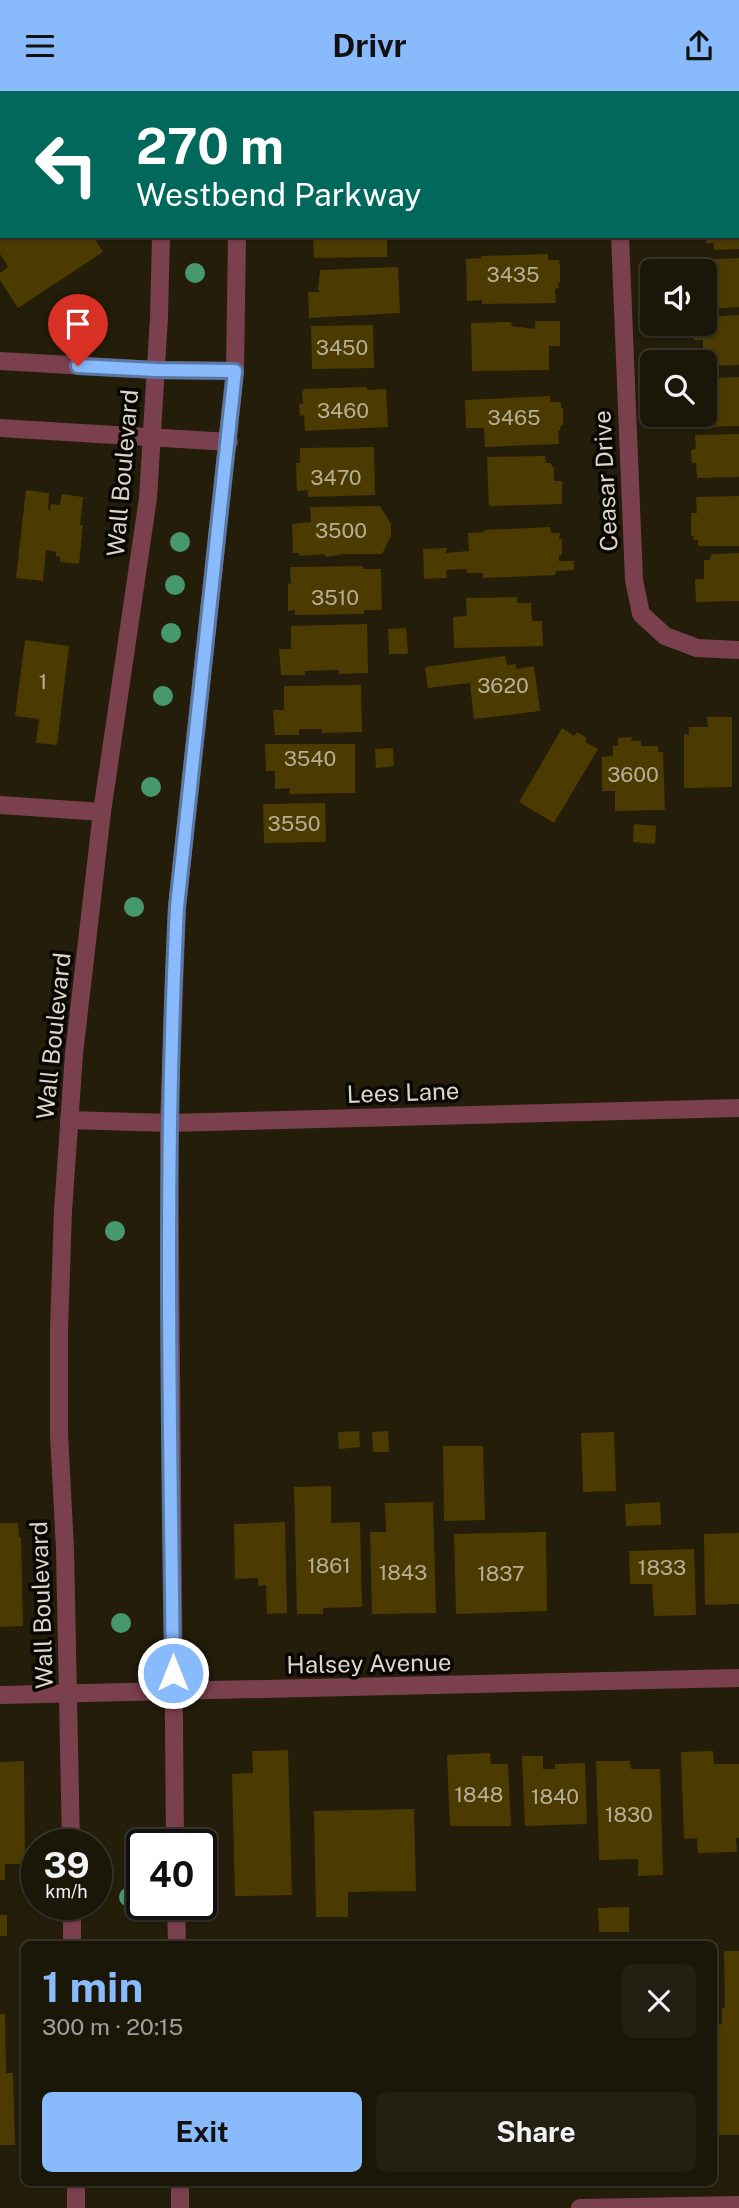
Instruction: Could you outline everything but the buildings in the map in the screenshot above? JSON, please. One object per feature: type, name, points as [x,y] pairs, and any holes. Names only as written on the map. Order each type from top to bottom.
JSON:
[{"type":"street","name":"Wall Boulevard","points":[[71,1829],[65,1549],[59,1434],[59,1330],[69,1120],[102,812],[148,498],[161,238]]},
{"type":"street","points":[[175,1829],[169,1123],[177,907],[229,442],[235,371],[237,238]]},
{"type":"street","name":"Ceasar Drive","points":[[620,238],[634,580],[641,614],[665,636],[697,648],[739,650]]},
{"type":"street","points":[[0,361],[156,370],[235,371]]},
{"type":"street","points":[[0,428],[229,442]]},
{"type":"street","points":[[0,805],[102,812]]},
{"type":"street","name":"Lees Lane","points":[[69,1120],[169,1123],[739,1108]]},
{"type":"street","name":"Halsey Avenue","points":[[0,1695],[739,1678]]},
{"type":"street","points":[[72,1920],[72,1941]]},
{"type":"street","points":[[176,1920],[177,1941]]},
{"type":"street","points":[[76,2186],[76,2208]]},
{"type":"street","points":[[180,2186],[180,2208]]},
{"type":"street","points":[[580,2208],[739,2205]]},
{"type":"route","points":[[78,366],[235,371],[174,955],[169,1123],[173,1673]]}]
